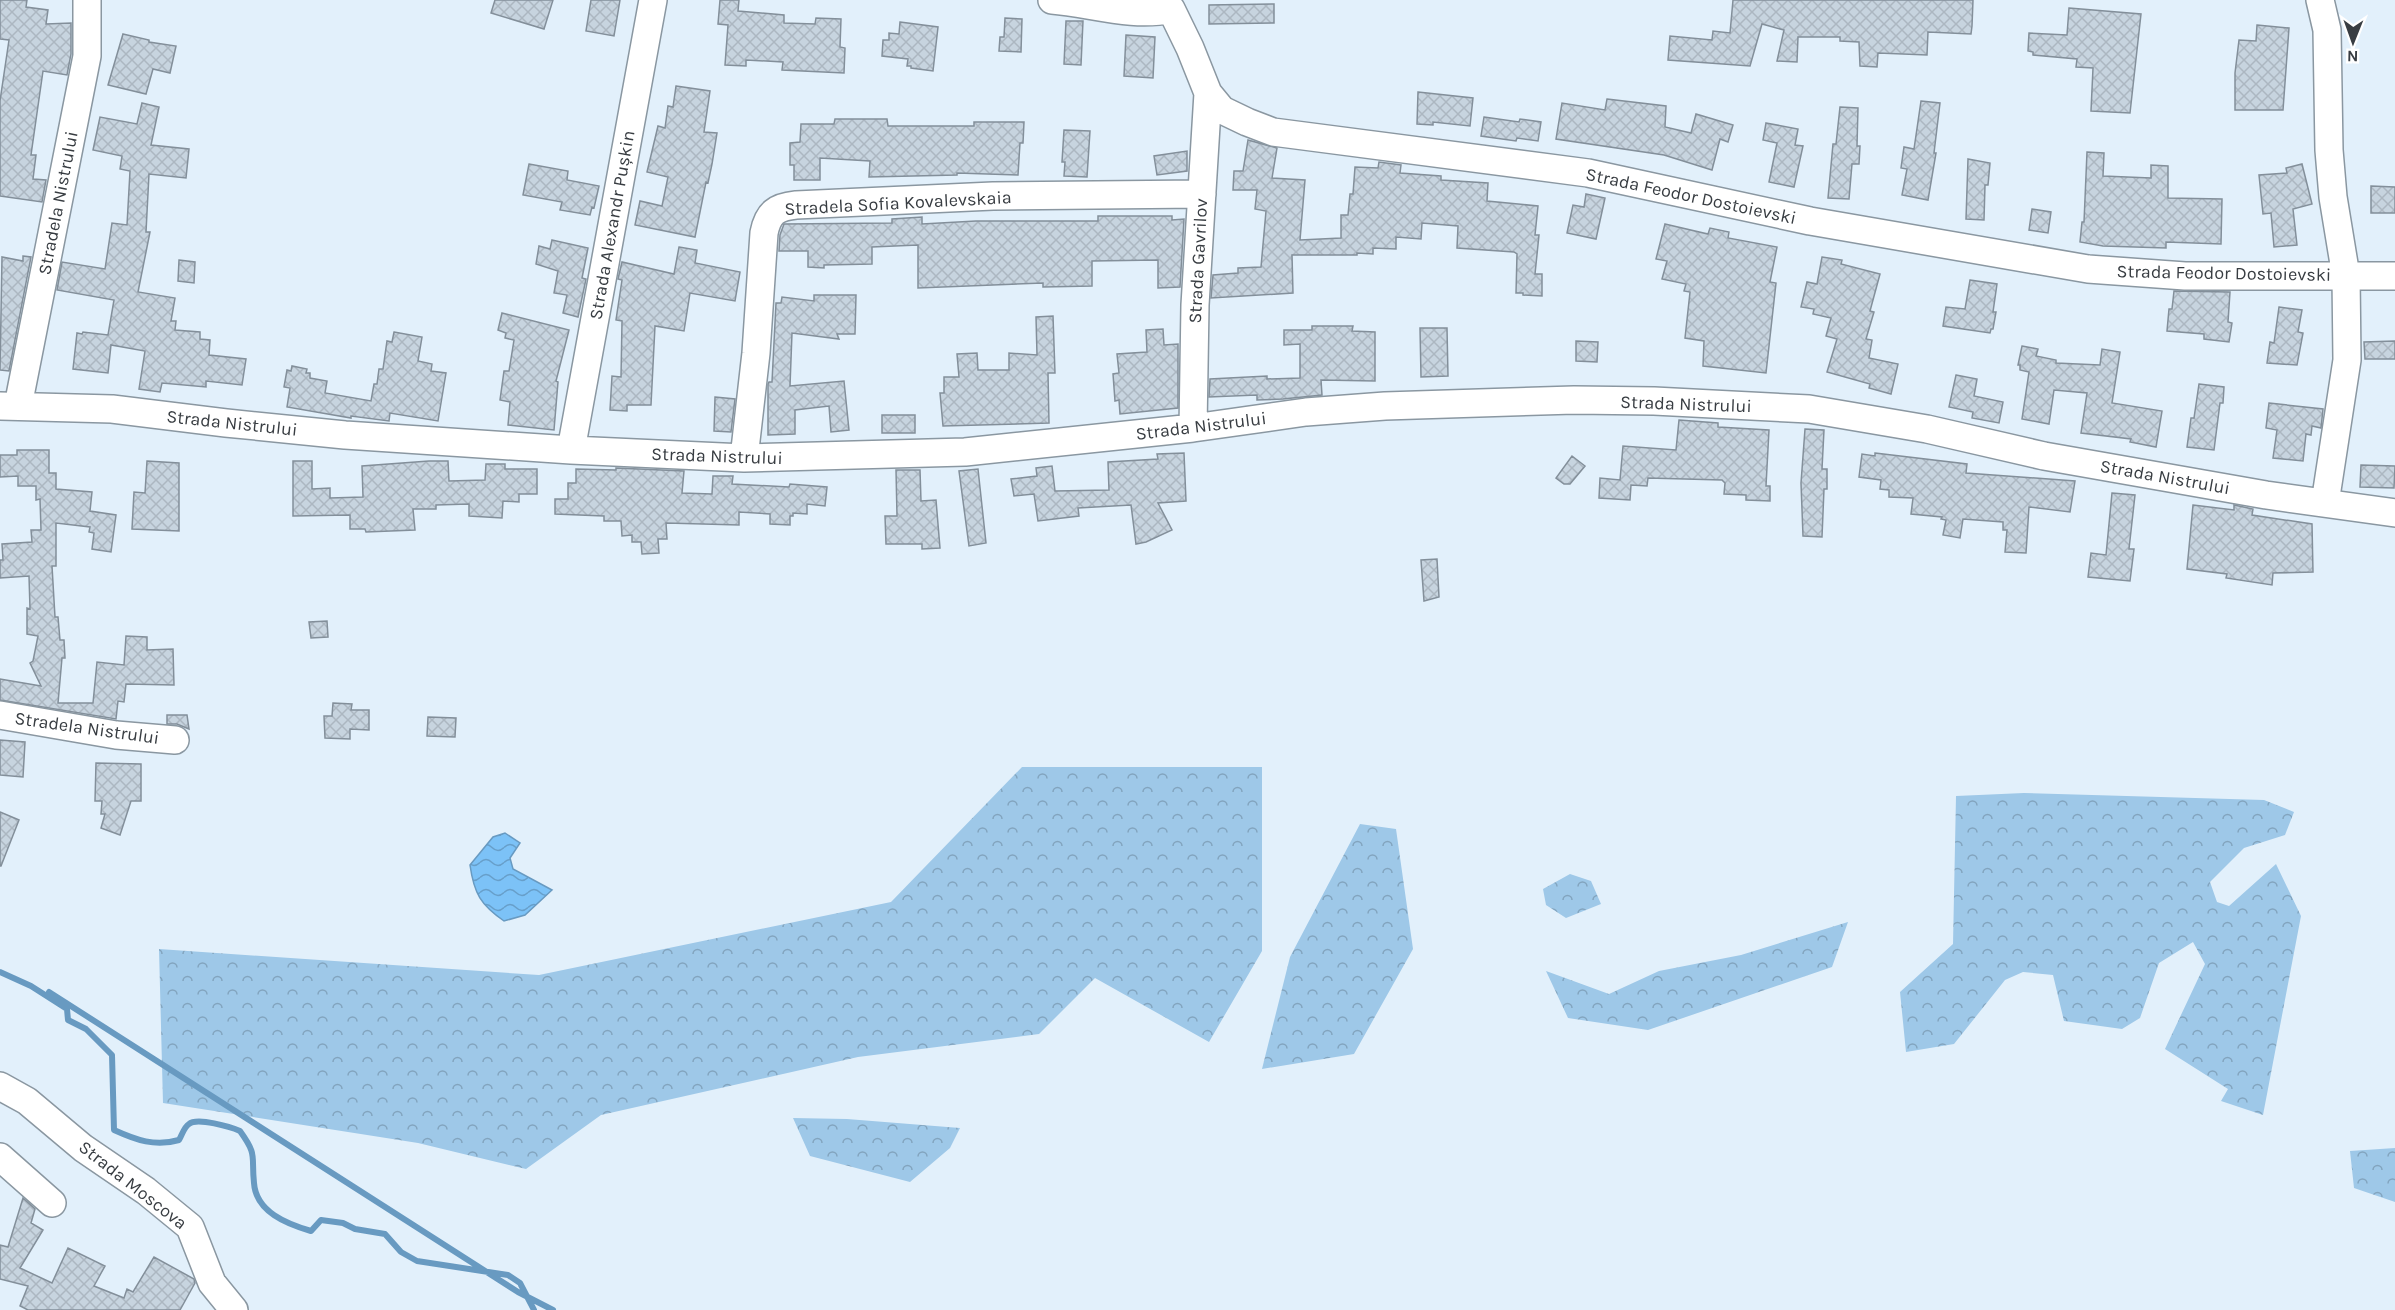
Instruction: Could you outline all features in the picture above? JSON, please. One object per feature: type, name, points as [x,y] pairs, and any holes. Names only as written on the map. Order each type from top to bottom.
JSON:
[{"type":"street","name":"Stradela Nistrului","points":[[9,406],[83,79],[88,37],[87,0]]},
{"type":"street","name":"Strada Alexandr Pușkin","points":[[571,450],[653,0]]},
{"type":"street","name":"Strada Feodor Dostoievski","points":[[1052,0],[1140,12],[1159,12],[1177,5],[1190,48],[1208,93],[1222,110],[1273,132],[1588,173],[1810,221],[2076,267],[2185,276],[2395,276]]},
{"type":"street","points":[[2320,0],[2327,30],[2330,162],[2346,276],[2345,380],[2325,502]]},
{"type":"street","name":"Strada Gavrilov","points":[[1193,428],[1195,305],[1208,93]]},
{"type":"street","name":"Stradela Sofia Kovalevskaia","points":[[744,458],[756,353],[764,233],[766,221],[772,212],[782,206],[969,197],[1202,194]]},
{"type":"street","name":"Strada Nistrului","points":[[9,406],[112,409],[345,435],[571,450],[744,458],[965,452],[1193,428],[1306,412],[1385,405],[1574,400],[1809,409],[1927,429],[2044,456],[2266,495],[2395,513]]},
{"type":"street","name":"Stradela Nistrului","points":[[0,715],[116,735],[175,740]]},
{"type":"street","name":"Strada Moscova","points":[[0,1086],[27,1101],[83,1148],[146,1191],[190,1227],[212,1282],[234,1310]]},
{"type":"street","points":[[0,1157],[52,1203]]},
{"type":"green space","points":[[1022,767],[1262,767],[1262,951],[1209,1042],[1095,978],[1039,1034],[858,1057],[601,1115],[526,1169],[418,1143],[163,1103],[159,949],[539,975],[891,902]]},
{"type":"green space","points":[[2024,793],[2264,800],[2294,812],[2285,835],[2244,848],[2210,882],[2217,902],[2229,906],[2276,864],[2301,916],[2263,1115],[2221,1101],[2228,1089],[2165,1049],[2205,964],[2193,942],[2159,963],[2140,1018],[2122,1029],[2064,1021],[2053,975],[2023,972],[2005,980],[1954,1044],[1906,1052],[1900,992],[1953,944],[1956,796]]},
{"type":"green space","points":[[1360,824],[1396,829],[1413,949],[1354,1054],[1262,1069],[1290,957]]},
{"type":"green space","points":[[1570,874],[1591,881],[1601,904],[1566,918],[1546,905],[1543,889]]},
{"type":"green space","points":[[1848,922],[1832,967],[1648,1030],[1568,1018],[1546,971],[1609,994],[1659,971],[1741,955]]},
{"type":"green space","points":[[793,1118],[847,1119],[960,1128],[950,1148],[910,1182],[810,1156]]},
{"type":"green space","points":[[2395,1148],[2395,1202],[2354,1188],[2350,1151]]},
{"type":"water","points":[[505,833],[520,843],[510,858],[513,869],[552,890],[525,915],[504,921],[480,898],[470,865],[493,837]]},
{"type":"building","points":[[0,0],[27,0],[26,7],[48,10],[46,24],[71,23],[71,54],[67,75],[43,71],[31,155],[36,155],[33,179],[46,180],[42,202],[0,196],[0,101],[9,40],[0,39]]},
{"type":"building","points":[[495,0],[553,0],[544,29],[491,13]]},
{"type":"building","points":[[591,0],[620,0],[614,36],[586,31]]},
{"type":"building","points":[[720,0],[739,0],[738,11],[784,15],[784,23],[815,24],[816,18],[841,19],[840,47],[845,48],[844,73],[782,70],[783,62],[746,60],[746,66],[725,65],[728,25],[718,24]]},
{"type":"building","points":[[1733,0],[1973,0],[1971,34],[1928,32],[1927,55],[1878,53],[1877,67],[1860,66],[1859,42],[1840,41],[1840,37],[1798,37],[1797,62],[1777,61],[1784,30],[1762,24],[1750,66],[1668,60],[1670,36],[1712,40],[1713,31],[1730,33]]},
{"type":"building","points":[[1274,4],[1274,23],[1209,24],[1209,5]]},
{"type":"building","points":[[2069,8],[2141,14],[2130,113],[2091,111],[2093,68],[2076,67],[2077,59],[2033,55],[2033,52],[2028,51],[2029,33],[2067,35]]},
{"type":"building","points":[[1005,18],[1022,19],[1021,52],[999,51],[1000,37],[1004,37]]},
{"type":"building","points":[[1066,21],[1083,21],[1081,65],[1064,64]]},
{"type":"building","points":[[900,22],[938,27],[933,71],[911,68],[907,66],[908,59],[882,56],[883,40],[889,40],[889,33],[899,34]]},
{"type":"building","points":[[2257,25],[2289,28],[2283,110],[2235,110],[2235,73],[2239,40],[2256,41]]},
{"type":"building","points":[[123,34],[149,40],[149,42],[176,46],[170,73],[153,69],[146,94],[108,85]]},
{"type":"building","points":[[1126,35],[1155,37],[1153,78],[1124,76]]},
{"type":"building","points":[[676,86],[710,91],[704,132],[717,133],[695,237],[635,225],[640,201],[662,206],[668,177],[647,172],[658,126],[665,128],[668,106],[673,107]]},
{"type":"building","points":[[1418,92],[1473,98],[1470,126],[1433,122],[1433,125],[1417,124]]},
{"type":"building","points":[[1607,99],[1666,106],[1665,127],[1691,133],[1696,114],[1733,125],[1728,142],[1720,139],[1712,170],[1664,155],[1556,139],[1562,103],[1605,110]]},
{"type":"building","points":[[1921,101],[1940,103],[1934,153],[1936,153],[1928,200],[1902,195],[1907,169],[1901,168],[1904,147],[1914,149]]},
{"type":"building","points":[[142,103],[159,107],[151,145],[189,149],[186,178],[149,174],[146,232],[150,232],[138,292],[175,298],[171,321],[176,321],[175,330],[200,332],[200,339],[210,340],[209,355],[246,359],[242,385],[206,381],[206,387],[162,383],[160,392],[139,389],[145,351],[111,345],[108,373],[73,369],[77,333],[108,335],[114,300],[57,290],[62,262],[105,269],[112,223],[127,225],[130,171],[120,169],[122,156],[93,150],[100,117],[137,124]]},
{"type":"building","points":[[1840,107],[1858,108],[1859,164],[1852,164],[1849,199],[1828,198],[1833,144],[1836,144]]},
{"type":"building","points":[[1484,117],[1519,122],[1520,119],[1541,122],[1538,141],[1517,138],[1516,141],[1481,136]]},
{"type":"building","points":[[835,119],[887,119],[888,126],[974,126],[974,122],[1024,122],[1018,175],[957,173],[957,175],[869,177],[870,161],[820,158],[820,180],[794,180],[794,165],[790,165],[790,143],[800,142],[801,124],[834,124]]},
{"type":"building","points":[[1766,123],[1798,129],[1795,145],[1803,146],[1794,187],[1769,182],[1777,143],[1763,140]]},
{"type":"building","points":[[1064,130],[1090,131],[1087,177],[1064,176],[1065,162],[1062,162]]},
{"type":"building","points":[[1248,140],[1277,148],[1272,178],[1305,180],[1300,240],[1341,238],[1341,215],[1348,215],[1350,194],[1353,194],[1355,167],[1378,168],[1379,162],[1401,165],[1400,173],[1441,176],[1441,180],[1488,183],[1487,201],[1538,206],[1535,235],[1539,235],[1535,274],[1542,274],[1542,296],[1516,293],[1517,254],[1514,252],[1457,248],[1458,226],[1422,223],[1421,239],[1396,237],[1396,249],[1373,248],[1373,254],[1357,253],[1357,255],[1292,255],[1293,293],[1211,298],[1213,275],[1238,273],[1238,268],[1261,267],[1266,211],[1255,209],[1257,190],[1233,190],[1234,171],[1243,171]]},
{"type":"building","points":[[1187,151],[1187,171],[1157,175],[1154,156]]},
{"type":"building","points":[[2087,152],[2104,153],[2103,176],[2151,178],[2151,165],[2168,166],[2168,198],[2222,199],[2221,244],[2166,242],[2166,248],[2103,246],[2080,242],[2082,222],[2084,222]]},
{"type":"building","points":[[1968,159],[1990,163],[1988,185],[1985,185],[1984,220],[1966,219]]},
{"type":"building","points":[[529,164],[568,171],[567,180],[599,186],[590,215],[560,210],[562,202],[523,195]]},
{"type":"building","points":[[2302,164],[2312,204],[2293,209],[2297,245],[2274,247],[2271,213],[2263,214],[2259,175],[2287,173],[2286,168]]},
{"type":"building","points":[[2371,186],[2395,187],[2395,213],[2371,213]]},
{"type":"building","points":[[1586,194],[1605,198],[1596,239],[1567,233],[1573,205],[1584,207]]},
{"type":"building","points":[[2032,209],[2051,212],[2048,233],[2029,230]]},
{"type":"building","points":[[1098,216],[1172,216],[1172,220],[1184,219],[1180,287],[1158,288],[1158,260],[1092,261],[1092,286],[1043,287],[1043,283],[918,288],[918,245],[872,247],[872,264],[824,265],[824,268],[808,267],[808,251],[779,251],[780,235],[784,224],[892,223],[892,219],[922,217],[922,224],[976,221],[1098,221]]},
{"type":"building","points":[[1665,224],[1708,234],[1710,228],[1729,232],[1728,238],[1777,247],[1770,282],[1776,283],[1766,373],[1703,366],[1704,341],[1685,338],[1690,292],[1684,291],[1686,284],[1662,279],[1667,261],[1656,259]]},
{"type":"building","points":[[552,240],[588,248],[582,278],[586,279],[578,317],[563,313],[567,295],[554,293],[558,271],[536,264],[539,246],[550,249]]},
{"type":"building","points":[[679,247],[697,250],[695,263],[740,272],[735,301],[690,293],[684,331],[655,326],[651,405],[627,405],[627,411],[610,410],[612,376],[621,377],[622,321],[616,320],[622,280],[618,279],[622,262],[674,274]]},
{"type":"building","points":[[23,256],[31,257],[9,371],[0,370],[2,257],[23,261]]},
{"type":"building","points":[[1822,257],[1842,260],[1841,264],[1880,274],[1870,311],[1874,312],[1866,339],[1872,340],[1869,358],[1898,364],[1891,394],[1869,388],[1870,384],[1827,372],[1837,339],[1826,336],[1831,318],[1813,314],[1814,309],[1801,307],[1807,282],[1817,284]]},
{"type":"building","points":[[179,260],[195,262],[194,283],[178,281]]},
{"type":"building","points":[[1970,280],[1997,284],[1993,312],[1996,312],[1990,333],[1943,326],[1946,307],[1965,309]]},
{"type":"building","points":[[2174,291],[2230,292],[2228,322],[2232,323],[2229,342],[2204,339],[2204,334],[2167,331],[2169,309],[2172,309]]},
{"type":"building","points":[[814,295],[856,295],[855,334],[837,334],[839,339],[792,333],[790,386],[844,381],[849,430],[831,432],[829,406],[795,410],[795,434],[768,435],[768,384],[772,382],[776,303],[781,303],[782,297],[814,301]]},
{"type":"building","points":[[2279,307],[2302,310],[2298,332],[2303,333],[2297,365],[2267,363],[2270,342],[2274,343]]},
{"type":"building","points":[[502,313],[569,330],[556,381],[558,382],[554,430],[508,425],[510,402],[500,400],[504,371],[509,371],[514,340],[505,338],[506,333],[498,330]]},
{"type":"building","points":[[1053,316],[1055,373],[1048,373],[1049,423],[943,426],[940,393],[944,393],[944,377],[959,377],[957,354],[977,353],[978,370],[1009,370],[1009,353],[1037,355],[1036,317]]},
{"type":"building","points":[[1312,326],[1353,326],[1352,331],[1375,332],[1375,381],[1321,380],[1322,395],[1283,399],[1257,400],[1257,395],[1209,397],[1210,379],[1267,376],[1267,379],[1300,378],[1300,344],[1284,345],[1284,330],[1312,330]]},
{"type":"building","points":[[1420,328],[1447,328],[1448,376],[1421,377]]},
{"type":"building","points":[[1163,329],[1164,345],[1178,344],[1178,408],[1120,414],[1119,400],[1115,401],[1113,374],[1119,373],[1117,354],[1147,352],[1146,330]]},
{"type":"building","points":[[394,332],[422,337],[418,361],[432,364],[431,371],[446,373],[438,421],[390,413],[389,421],[351,416],[351,418],[287,407],[290,388],[284,387],[287,370],[291,371],[292,366],[307,369],[306,373],[310,373],[310,378],[327,381],[325,393],[371,401],[379,369],[383,369],[387,341],[392,342]]},
{"type":"building","points":[[1576,341],[1598,342],[1597,362],[1576,361]]},
{"type":"building","points":[[2395,341],[2395,359],[2365,359],[2364,342]]},
{"type":"building","points":[[2022,346],[2038,349],[2036,356],[2056,360],[2056,363],[2100,365],[2102,349],[2120,352],[2112,403],[2162,411],[2156,447],[2130,442],[2131,439],[2081,433],[2087,393],[2054,390],[2049,424],[2022,419],[2029,372],[2020,370],[2020,365],[2018,365]]},
{"type":"building","points":[[1956,375],[1977,379],[1974,396],[2003,402],[1999,423],[1972,418],[1973,412],[1949,407]]},
{"type":"building","points":[[2199,384],[2224,387],[2214,450],[2187,447]]},
{"type":"building","points":[[715,397],[735,399],[731,432],[714,431]]},
{"type":"building","points":[[2269,403],[2323,409],[2321,428],[2312,426],[2311,435],[2306,434],[2303,461],[2273,458],[2277,430],[2266,428]]},
{"type":"building","points":[[882,415],[915,415],[915,433],[882,433]]},
{"type":"building","points":[[1679,420],[1718,423],[1718,427],[1769,430],[1766,486],[1770,486],[1770,501],[1746,500],[1746,495],[1724,494],[1725,483],[1722,480],[1648,478],[1647,486],[1631,485],[1630,500],[1599,498],[1600,478],[1620,480],[1623,446],[1676,450]]},
{"type":"building","points":[[1805,429],[1824,430],[1822,469],[1827,469],[1827,489],[1824,489],[1822,537],[1803,536],[1801,483]]},
{"type":"building","points":[[17,450],[49,450],[49,473],[56,473],[56,489],[92,492],[90,511],[116,515],[111,552],[92,549],[94,533],[89,532],[90,527],[56,523],[56,566],[52,566],[55,617],[58,617],[60,640],[64,640],[65,658],[62,658],[58,703],[93,703],[97,662],[124,665],[126,636],[147,637],[147,650],[173,649],[174,685],[126,684],[124,702],[118,701],[116,719],[0,700],[0,679],[41,686],[30,663],[33,661],[38,636],[27,634],[27,608],[30,609],[29,576],[0,578],[0,560],[3,560],[2,544],[32,542],[31,530],[41,530],[40,499],[36,500],[36,486],[18,486],[18,476],[0,477],[0,455],[17,455]]},
{"type":"building","points":[[1184,453],[1186,501],[1158,503],[1172,530],[1146,542],[1136,544],[1131,505],[1078,508],[1079,516],[1038,521],[1034,494],[1014,496],[1011,479],[1037,476],[1036,468],[1052,466],[1055,491],[1109,490],[1108,462],[1158,459],[1157,454]]},
{"type":"building","points":[[1875,453],[1967,464],[1966,473],[2075,481],[2070,512],[2029,507],[2026,553],[2005,552],[2007,530],[2003,530],[2003,522],[1963,519],[1960,538],[1943,535],[1946,520],[1941,519],[1942,517],[1911,514],[1913,498],[1889,497],[1889,490],[1880,489],[1881,480],[1859,477],[1862,454],[1875,456]]},
{"type":"building","points":[[1572,456],[1585,466],[1570,484],[1564,484],[1556,478]]},
{"type":"building","points":[[147,461],[179,463],[179,531],[132,529],[134,492],[145,493]]},
{"type":"building","points":[[293,461],[312,461],[312,489],[330,488],[330,498],[363,497],[362,466],[429,461],[448,461],[449,481],[485,480],[486,464],[505,464],[505,469],[537,469],[537,494],[519,494],[519,502],[503,501],[502,518],[469,516],[469,504],[436,505],[436,509],[413,509],[415,530],[366,532],[365,529],[350,529],[350,515],[293,516]]},
{"type":"building","points":[[2361,465],[2395,466],[2394,488],[2360,487]]},
{"type":"building","points":[[616,468],[684,471],[682,493],[712,494],[713,476],[733,476],[732,484],[789,487],[790,484],[827,487],[825,506],[807,504],[807,514],[793,513],[793,516],[790,516],[790,525],[770,524],[770,514],[739,512],[739,525],[666,523],[667,539],[658,539],[659,553],[642,554],[641,542],[632,542],[632,535],[622,536],[621,521],[604,521],[604,516],[555,514],[555,499],[568,499],[568,483],[576,483],[576,469],[616,470]]},
{"type":"building","points":[[978,469],[986,543],[969,546],[959,471]]},
{"type":"building","points":[[896,470],[920,470],[921,501],[936,500],[940,548],[922,549],[922,544],[886,544],[885,516],[897,516]]},
{"type":"building","points":[[2112,493],[2135,495],[2129,549],[2134,549],[2130,581],[2088,577],[2091,553],[2106,555]]},
{"type":"building","points":[[2193,505],[2234,510],[2234,505],[2253,509],[2252,515],[2312,524],[2313,572],[2273,573],[2272,585],[2226,578],[2227,574],[2187,569]]},
{"type":"building","points":[[1437,559],[1439,597],[1424,601],[1421,560]]},
{"type":"building","points":[[327,621],[328,637],[311,638],[309,622]]},
{"type":"building","points":[[333,703],[352,704],[351,710],[369,710],[369,730],[350,729],[350,739],[325,738],[324,716],[332,716]]},
{"type":"building","points":[[167,715],[187,715],[189,729],[177,724],[167,724]]},
{"type":"building","points":[[428,717],[456,718],[455,737],[427,736]]},
{"type":"building","points":[[0,740],[25,742],[23,777],[0,775]]},
{"type":"building","points":[[96,763],[141,764],[141,801],[131,801],[120,835],[101,828],[105,814],[101,814],[102,801],[95,801]]},
{"type":"building","points":[[0,812],[19,820],[1,866],[0,866]]},
{"type":"building","points":[[23,1198],[35,1209],[31,1223],[43,1230],[20,1268],[52,1283],[68,1248],[105,1266],[94,1286],[124,1298],[127,1289],[133,1292],[154,1257],[194,1279],[195,1283],[180,1310],[28,1310],[20,1306],[28,1286],[0,1279],[0,1245],[8,1247]]},
{"type":"waterway","points":[[0,972],[31,986],[67,1009],[68,1020],[86,1029],[112,1055],[114,1130],[154,1143],[179,1140],[186,1127],[193,1122],[214,1123],[240,1131],[252,1151],[256,1193],[260,1202],[274,1215],[292,1225],[311,1231],[321,1220],[343,1223],[355,1229],[385,1234],[401,1252],[417,1261],[508,1275],[520,1283],[534,1310]]},
{"type":"waterway","points":[[49,992],[518,1292],[553,1310]]}]
